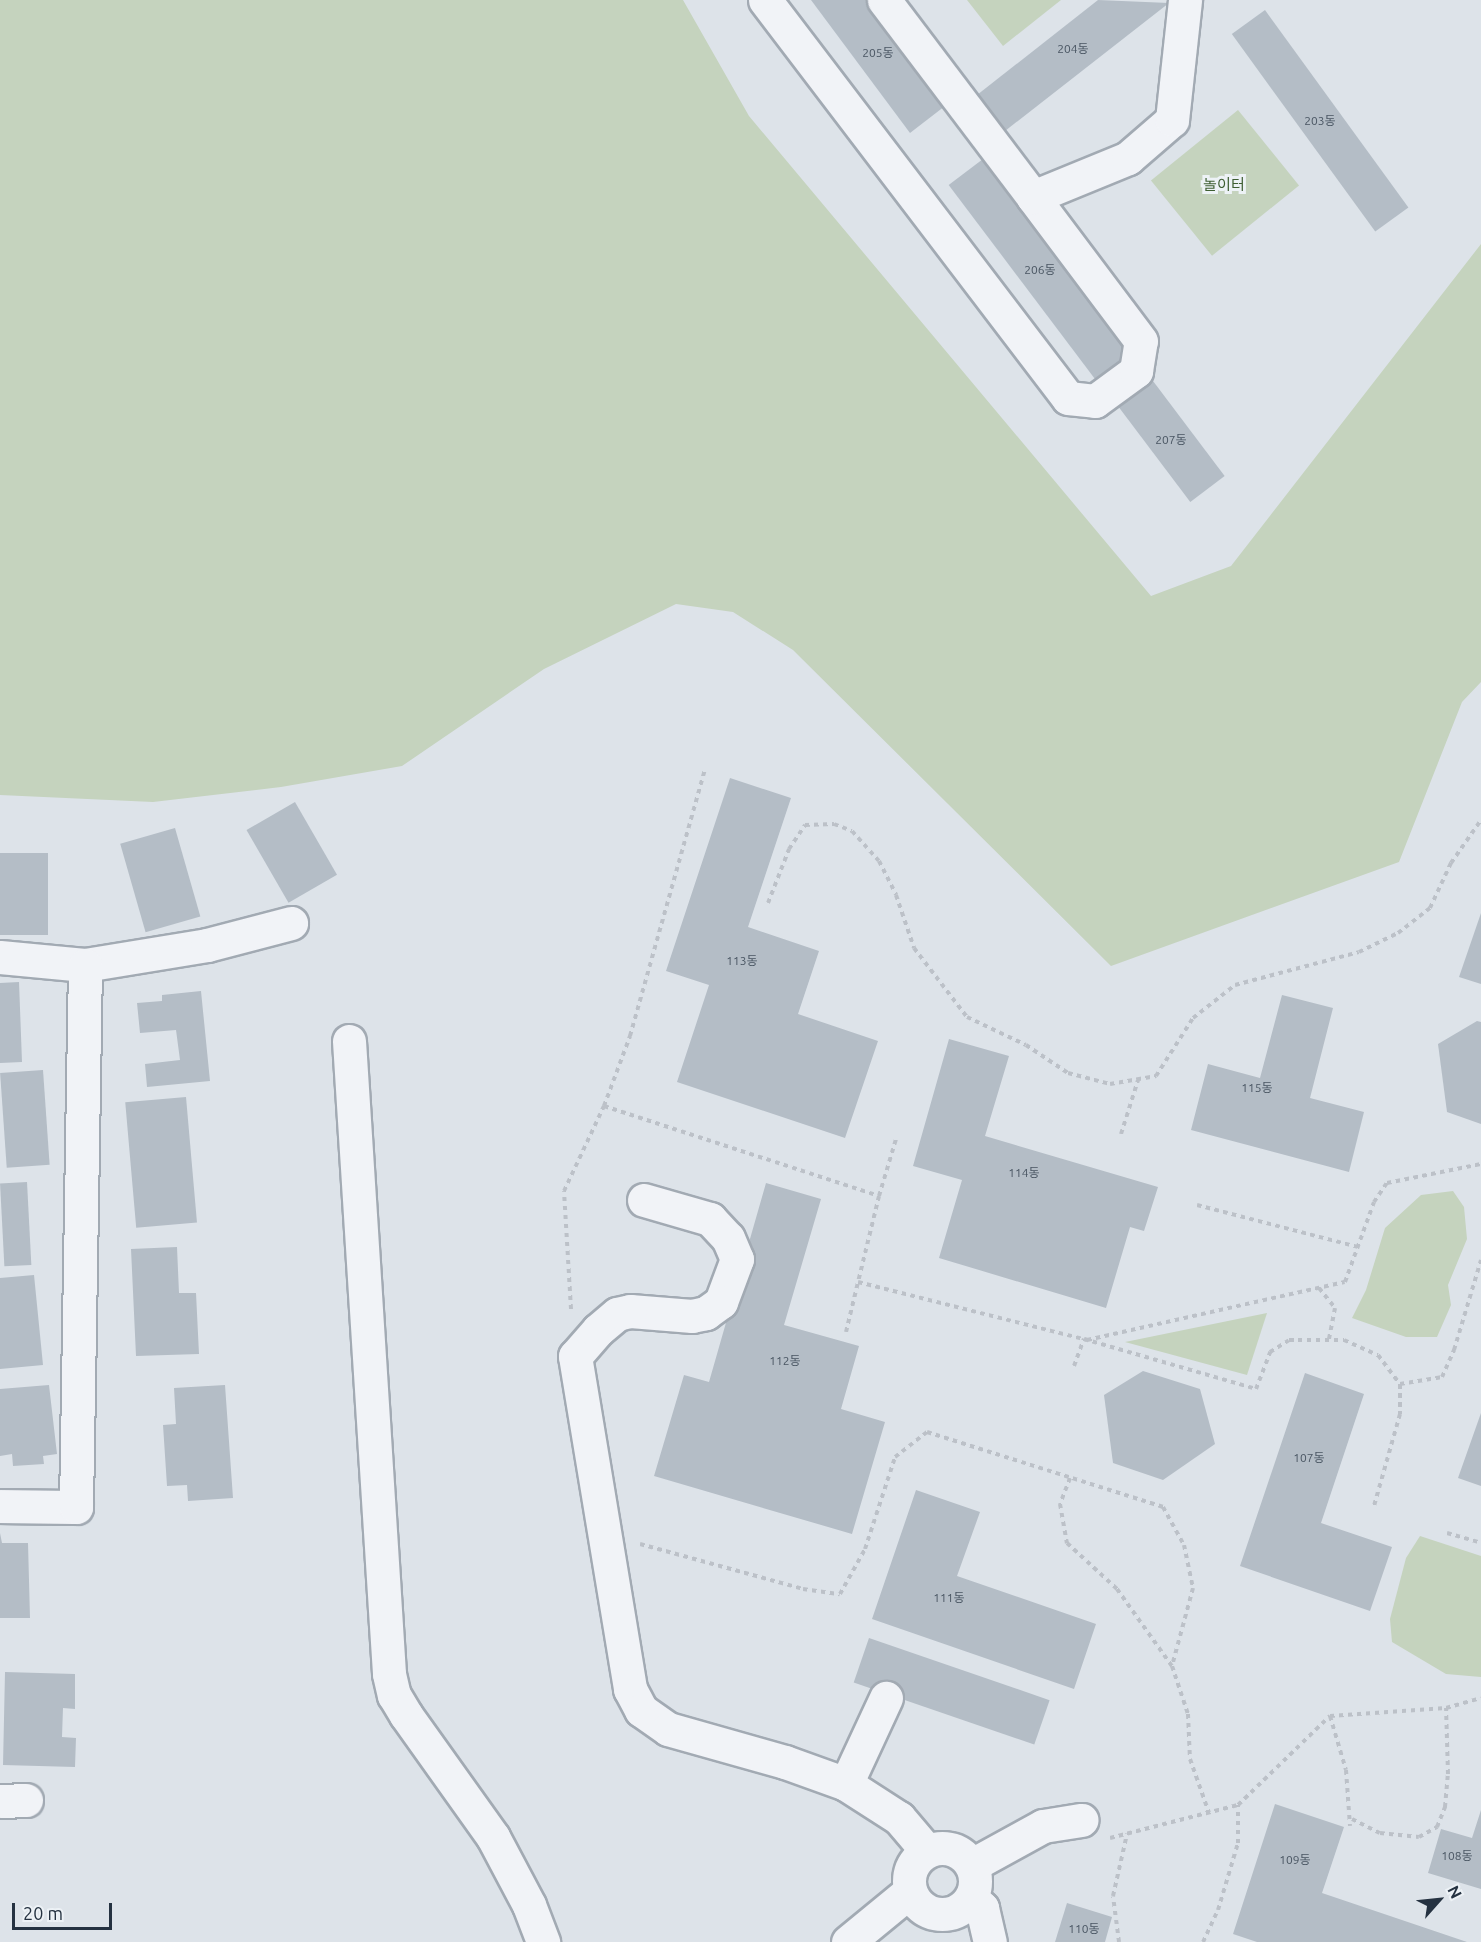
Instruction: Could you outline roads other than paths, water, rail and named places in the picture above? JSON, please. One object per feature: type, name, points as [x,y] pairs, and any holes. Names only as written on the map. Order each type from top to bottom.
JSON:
[{"type":"street","points":[[765,0],[1068,398],[1095,402],[1136,371],[1141,341],[884,0]]},
{"type":"street","points":[[1034,197],[1128,158],[1172,120],[1185,0]]},
{"type":"street","points":[[0,957],[85,965],[207,945],[291,923]]},
{"type":"street","points":[[0,1506],[76,1507],[85,965]]},
{"type":"street","points":[[349,1041],[389,1674],[394,1695],[406,1715],[493,1837],[529,1905],[543,1942]]},
{"type":"street","points":[[644,1200],[710,1219],[728,1238],[737,1259],[732,1281],[722,1302],[706,1313],[692,1316],[630,1311],[617,1314],[597,1330],[575,1356],[626,1677],[641,1710],[660,1725],[687,1736],[785,1762],[846,1784],[899,1818],[927,1851]]},
{"type":"street","points":[[846,1784],[886,1698]]},
{"type":"street","points":[[972,1865],[1043,1826],[1082,1820]]},
{"type":"street","points":[[937,1848],[957,1851],[972,1865],[976,1887],[971,1898],[964,1906],[944,1915],[923,1909],[910,1891],[910,1872],[927,1851],[937,1848]]},
{"type":"street","points":[[848,1942],[910,1891]]},
{"type":"street","points":[[971,1898],[982,1908],[990,1942]]},
{"type":"park label","name":"놀이터","points":[[1224,185]]}]
